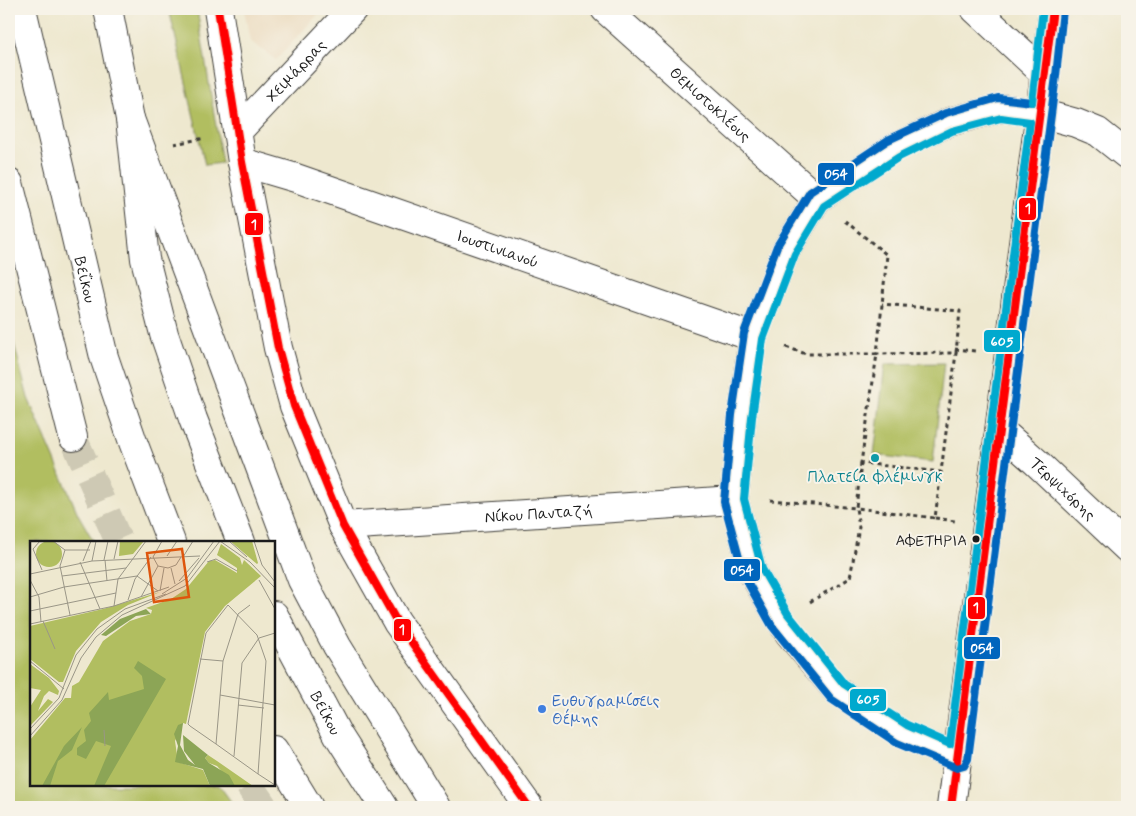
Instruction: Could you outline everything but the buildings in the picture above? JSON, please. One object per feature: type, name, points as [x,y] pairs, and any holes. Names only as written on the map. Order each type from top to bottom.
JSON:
[{"type":"street","name":"Βεΐκου","points":[[22,9],[104,357],[133,442],[171,541]]},
{"type":"street","points":[[108,9],[130,118],[145,259],[164,334],[193,419],[241,541]]},
{"type":"street","points":[[218,9],[242,162],[278,348],[294,406],[343,526],[397,622],[530,807]]},
{"type":"street","name":"Χειμάρρας","points":[[238,132],[352,9]]},
{"type":"street","name":"Θεμιστοκλέους","points":[[605,9],[817,199]]},
{"type":"street","points":[[975,9],[1046,75]]},
{"type":"street","points":[[953,806],[1053,9]]},
{"type":"street","points":[[958,758],[902,734],[838,691],[780,620],[753,573],[734,500],[742,416],[753,337],[786,250],[817,199],[894,148],[949,122],[1000,108],[1040,113],[1076,123],[1098,132],[1127,155]]},
{"type":"street","points":[[130,118],[302,580],[337,646],[436,807]]},
{"type":"street","name":"Ιουστινιανού","points":[[242,162],[296,178],[753,337]]},
{"type":"street","points":[[9,183],[73,437]]},
{"type":"street","name":"Τερψιχόρης","points":[[1000,430],[1127,548]]},
{"type":"street","name":"Νίκου Πανταζή","points":[[343,526],[734,500]]},
{"type":"street","name":"Βεΐκου","points":[[275,617],[338,735],[384,807]]},
{"type":"street","points":[[275,752],[308,807]]},
{"type":"path","points":[[142,154],[161,148],[238,132]]},
{"type":"path","points":[[780,620],[850,578],[859,527],[856,508],[877,354],[887,255],[817,199]]},
{"type":"path","points":[[734,500],[779,500],[935,518],[960,311],[882,304]]},
{"type":"path","points":[[753,337],[806,354],[956,353]]},
{"type":"path","points":[[861,463],[941,472]]},
{"type":"shaded area","points":[[244,9],[323,9],[276,60],[250,41]]},
{"type":"green space","points":[[169,9],[197,9],[222,163],[205,165]]},
{"type":"green space","points":[[9,324],[28,398],[78,514],[93,541],[30,541],[30,786],[220,786],[235,807],[9,807]]},
{"type":"green space","points":[[944,363],[933,462],[874,455],[885,364]]},
{"type":"tunnel","points":[[73,437],[119,541]]},
{"type":"tunnel","points":[[250,786],[264,807]]},
{"type":"transit line","name":"1","points":[[218,9],[242,162],[278,348],[294,406],[343,526],[397,622],[529,807]]},
{"type":"transit line","name":"605","points":[[1032,102],[1043,9]]},
{"type":"transit line","name":"1","points":[[951,807],[1053,9]]},
{"type":"transit line","name":"054","points":[[1032,102],[998,98],[946,113],[888,140],[810,192],[777,246],[744,333],[732,415],[724,502],[744,576],[772,626],[831,699],[897,743],[957,768],[964,766],[968,759],[1063,10]]},
{"type":"transit line","name":"605","points":[[1001,118],[1030,122],[950,744],[907,725],[844,684],[788,614],[762,569],[744,499],[752,417],[763,339],[795,254],[824,206],[899,157],[952,131],[1001,118]]},
{"type":"place","name":"Πλατεία Φλέμινγκ","points":[[875,458]]},
{"type":"place","name":"ΑΦΕΤΗΡΙΑ","points":[[976,539]]},
{"type":"place","name":"Ευθυγραμίσεις Θέμης","points":[[542,709]]}]
